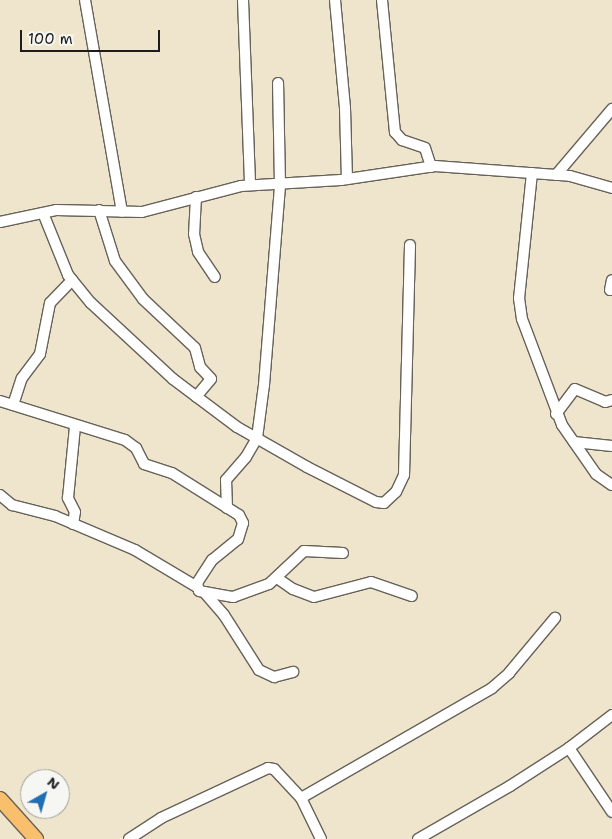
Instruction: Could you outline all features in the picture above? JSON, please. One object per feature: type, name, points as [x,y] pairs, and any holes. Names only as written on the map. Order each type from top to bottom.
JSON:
[{"type":"main road","points":[[0,798],[36,839]]},
{"type":"street","points":[[85,0],[122,212]]},
{"type":"street","points":[[243,0],[250,185]]},
{"type":"street","points":[[335,0],[345,108],[347,179]]},
{"type":"street","points":[[382,0],[395,132],[402,140],[425,148],[431,167]]},
{"type":"street","points":[[227,508],[229,474],[246,457],[257,438],[280,185],[278,83]]},
{"type":"street","points":[[556,175],[612,110]]},
{"type":"street","points":[[0,222],[43,213],[99,210],[142,212],[250,185],[280,185],[347,179],[431,167],[556,175],[612,188]]},
{"type":"street","points":[[532,173],[520,308],[556,414],[596,474],[612,485]]},
{"type":"street","points":[[196,198],[194,234],[198,252],[216,277]]},
{"type":"street","points":[[99,210],[115,261],[143,298],[195,348],[200,367],[212,379],[196,397]]},
{"type":"street","points":[[43,213],[61,264],[72,280],[101,313],[196,397],[257,438],[376,502],[391,499],[404,475],[410,245]]},
{"type":"street","points":[[13,405],[22,378],[40,354],[50,303],[72,280]]},
{"type":"street","points":[[556,414],[575,389],[605,402],[612,400]]},
{"type":"street","points":[[0,401],[75,426],[126,440],[136,448],[144,464],[172,473],[242,519],[243,527],[235,543],[212,560],[201,590]]},
{"type":"street","points":[[73,524],[75,512],[68,498],[75,426]]},
{"type":"street","points":[[574,442],[612,446]]},
{"type":"street","points":[[0,495],[12,505],[50,514],[141,553],[184,582],[201,590],[233,597],[264,587],[304,551],[343,552]]},
{"type":"street","points":[[276,578],[293,589],[314,597],[371,582],[412,596]]},
{"type":"street","points":[[201,590],[224,615],[259,670],[274,677],[293,672]]},
{"type":"street","points":[[301,798],[492,688],[509,673],[555,618]]},
{"type":"street","points":[[418,839],[510,786],[569,748],[590,729],[612,716]]},
{"type":"street","points":[[569,748],[612,812]]},
{"type":"street","points":[[130,839],[161,818],[268,768],[274,769],[301,798],[322,839]]}]
